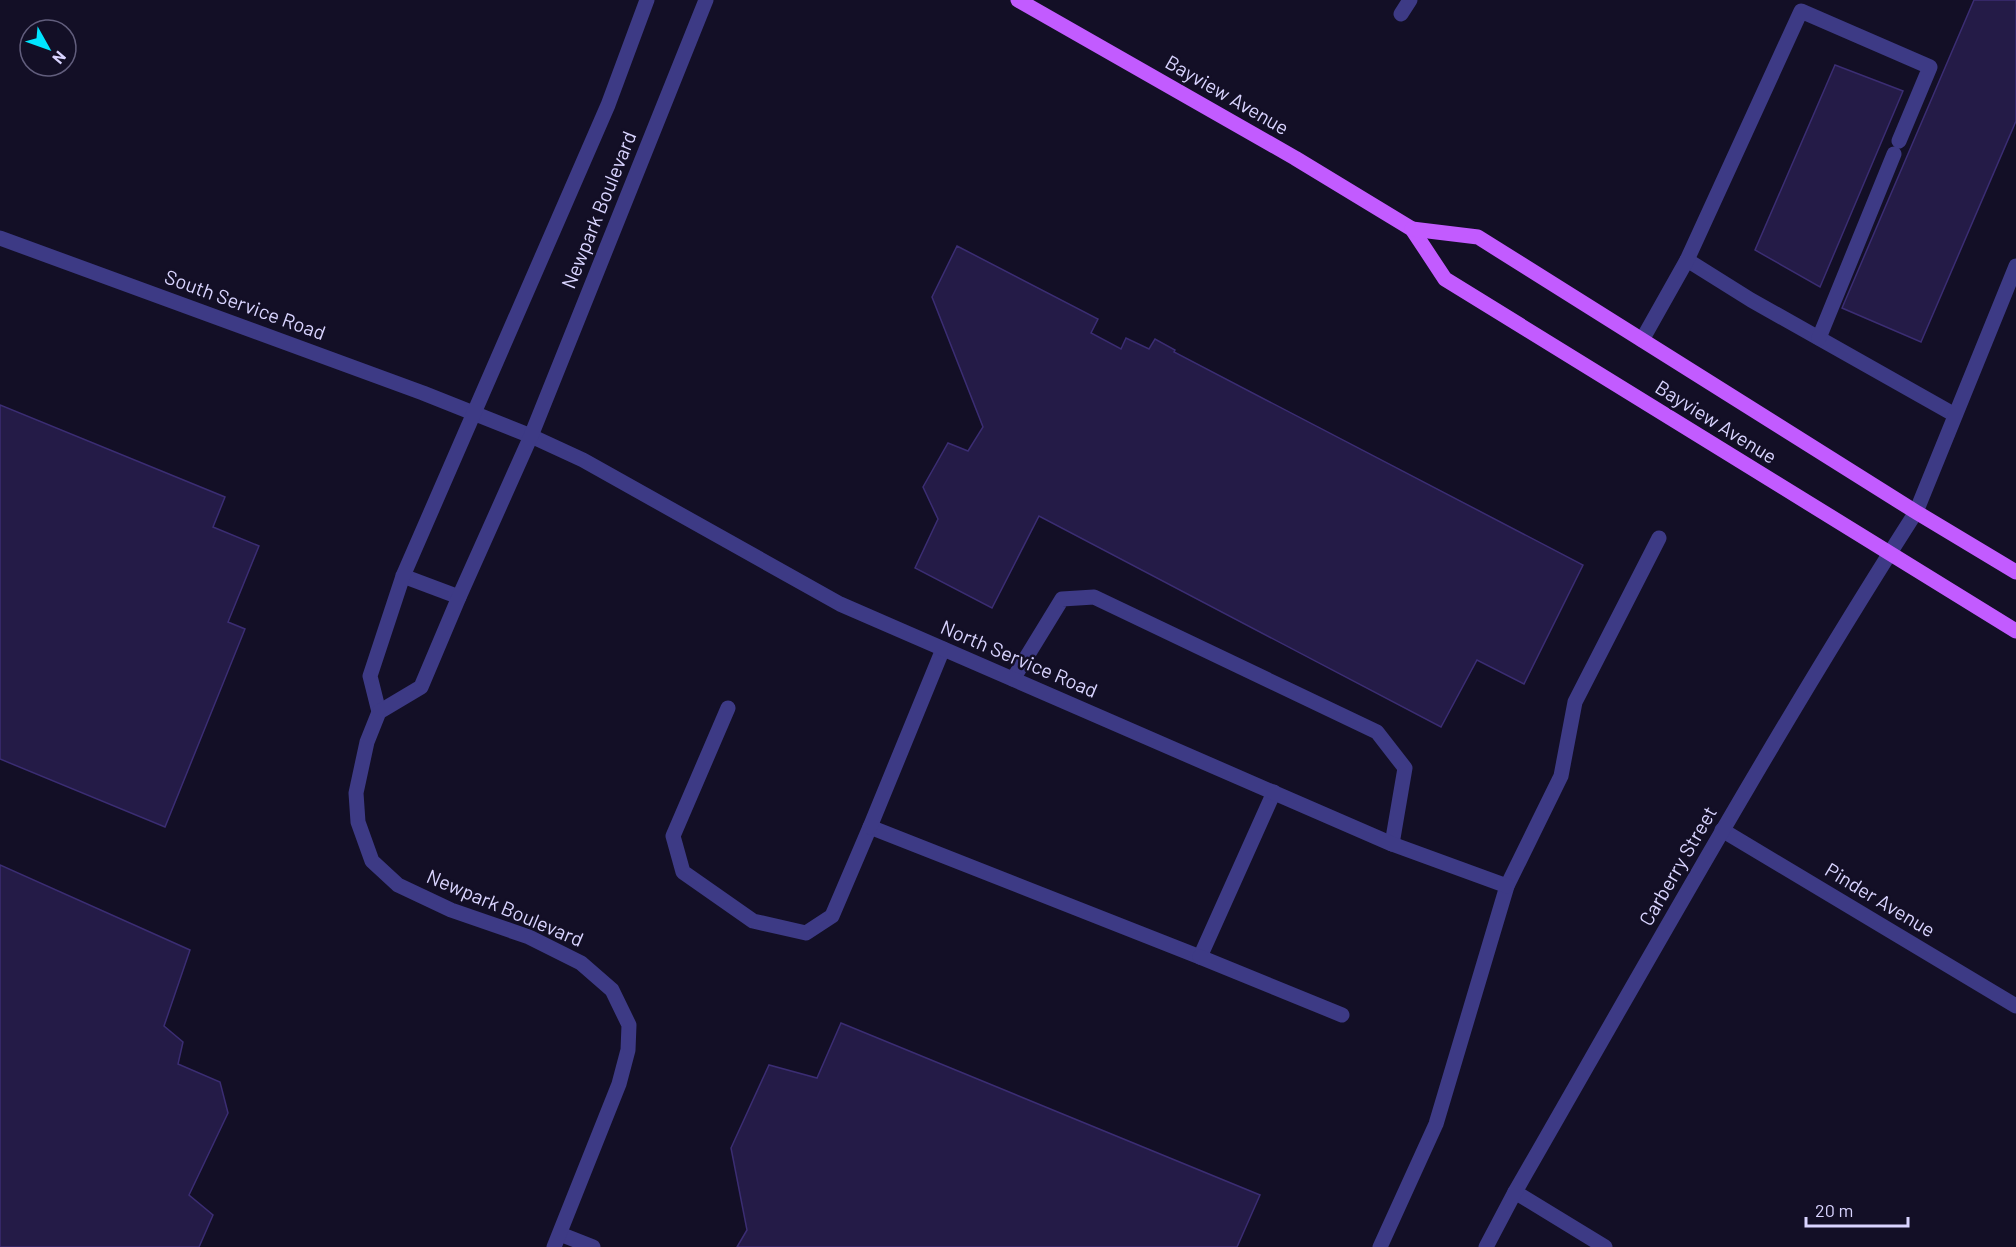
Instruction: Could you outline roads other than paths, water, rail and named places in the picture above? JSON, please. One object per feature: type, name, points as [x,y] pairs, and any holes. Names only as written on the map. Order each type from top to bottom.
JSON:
[{"type":"main road","name":"Bayview Avenue","points":[[1018,0],[1295,158],[1412,229],[1478,237],[1916,512],[2016,572]]},
{"type":"main road","name":"Bayview Avenue","points":[[1412,229],[1445,279],[2016,631]]},
{"type":"street","name":"Newpark Boulevard","points":[[380,712],[370,676],[403,576],[608,105],[647,0]]},
{"type":"street","name":"Newpark Boulevard","points":[[557,1240],[619,1084],[628,1050],[629,1025],[612,990],[582,963],[529,937],[451,910],[398,885],[372,861],[358,822],[356,793],[367,742],[380,712],[421,687],[531,436],[706,0]]},
{"type":"street","points":[[1401,14],[1410,0]]},
{"type":"street","points":[[1642,340],[1688,260],[1801,10],[1930,67],[1819,338]]},
{"type":"street","name":"South Service Road","points":[[0,238],[475,414]]},
{"type":"street","points":[[1688,260],[1751,300],[1955,415]]},
{"type":"street","name":"Carberry Street","points":[[1486,1247],[1515,1192],[1722,830],[1860,600],[1916,512],[2016,266]]},
{"type":"street","points":[[475,414],[531,436]]},
{"type":"street","name":"North Service Road","points":[[531,436],[583,460],[840,604],[1392,844],[1507,886]]},
{"type":"street","points":[[1380,1247],[1436,1124],[1507,886],[1561,776],[1575,702],[1659,538]]},
{"type":"street","points":[[403,576],[459,597]]},
{"type":"street","points":[[1013,679],[1062,599],[1094,597],[1377,732],[1405,768],[1392,844]]},
{"type":"street","points":[[728,708],[673,836],[683,872],[753,921],[806,933],[832,916],[943,649]]},
{"type":"street","points":[[1200,957],[1274,792]]},
{"type":"street","points":[[870,827],[1342,1015]]},
{"type":"street","name":"Pinder Avenue","points":[[1722,830],[2016,1006]]},
{"type":"street","points":[[1515,1192],[1605,1247]]},
{"type":"street","points":[[557,1240],[593,1247]]}]
